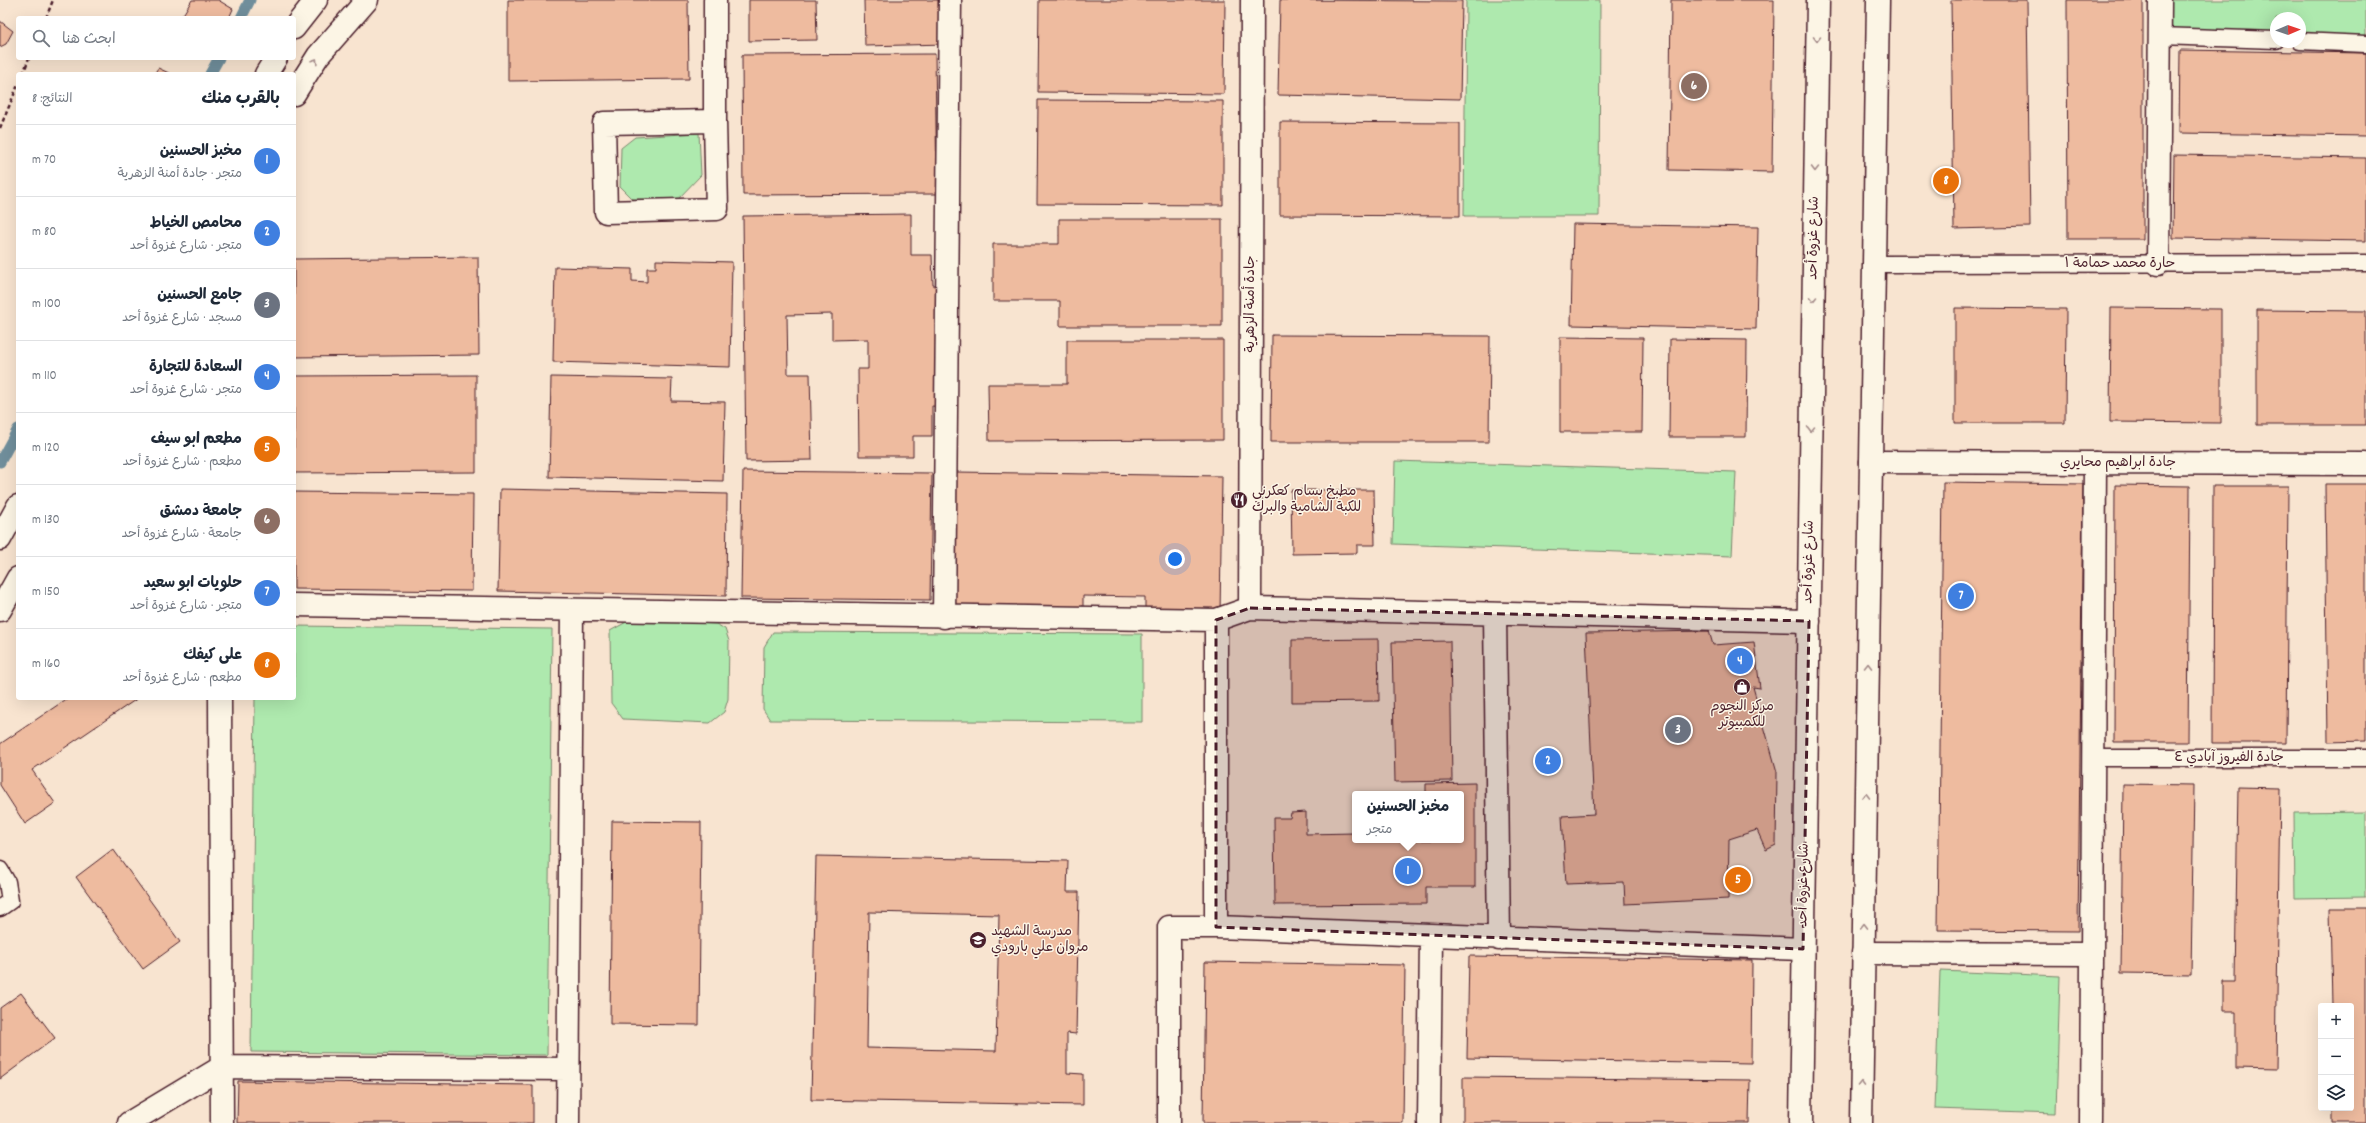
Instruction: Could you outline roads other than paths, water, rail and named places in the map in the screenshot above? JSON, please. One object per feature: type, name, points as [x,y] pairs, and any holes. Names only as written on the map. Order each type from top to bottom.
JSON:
[{"type":"street","points":[[296,25],[316,0]]},
{"type":"street","points":[[296,91],[318,56],[367,0]]},
{"type":"street","points":[[715,0],[717,209],[606,212],[604,123],[715,121]]},
{"type":"street","points":[[944,617],[950,0]]},
{"type":"street","name":"جادة أمنة الزهرية","points":[[1250,608],[1252,0]]},
{"type":"street","name":"شارع غزوة أحد","points":[[1801,1123],[1818,0]]},
{"type":"street","points":[[1861,1123],[1878,0]]},
{"type":"street","points":[[2158,264],[2160,0]]},
{"type":"street","points":[[267,72],[275,60]]},
{"type":"street","name":"جادة ابراهيم محايري","points":[[1871,462],[2366,464]]},
{"type":"street","points":[[2091,1123],[2092,758],[2095,463]]},
{"type":"street","points":[[0,539],[16,510]]},
{"type":"street","points":[[0,610],[16,582]]},
{"type":"street","points":[[296,605],[944,617],[1216,620],[1250,608],[1808,621]]},
{"type":"street","points":[[568,1123],[572,610]]},
{"type":"street","points":[[1495,614],[1499,939]]},
{"type":"street","points":[[1216,620],[1216,927]]},
{"type":"street","points":[[220,700],[222,1123]]},
{"type":"street","points":[[1169,1123],[1169,927],[1216,927],[1431,937],[1803,949]]},
{"type":"street","points":[[1429,1123],[1431,937]]},
{"type":"street","points":[[1863,953],[2091,954]]},
{"type":"street","points":[[128,1123],[222,1067],[568,1069]]},
{"type":"lane","points":[[2160,36],[2270,40]]},
{"type":"lane","points":[[2306,41],[2366,44]]},
{"type":"lane","name":"حارة محمد حمامة ١","points":[[1874,264],[2366,263]]},
{"type":"lane","name":"جادة الفيروز آبادي ٤","points":[[2092,758],[2366,758]]},
{"type":"lane","points":[[0,870],[7,882],[10,901],[0,908]]},
{"type":"waterway","points":[[242,16],[250,0]]},
{"type":"waterway","points":[[211,72],[218,60]]},
{"type":"waterway","points":[[0,462],[16,433]]},
{"type":"place","name":"جامعة دمشق","points":[[1694,86]]},
{"type":"place","name":"على كيفك","points":[[1946,181]]},
{"type":"place","name":"مطبخ بسام كعكرني للكبة الشامية والبرك","points":[[1239,500]]},
{"type":"place","name":"حلويات ابو سعيد","points":[[1961,596]]},
{"type":"place","name":"السعادة للتجارة","points":[[1740,661]]},
{"type":"place","name":"مركز النجوم للكمبيوتر","points":[[1742,687]]},
{"type":"place","name":"جامع الحسنين","points":[[1678,730]]},
{"type":"place","name":"محامص الخياط","points":[[1548,761]]},
{"type":"place","name":"مخبز الحسنين","points":[[1408,871]]},
{"type":"place","name":"مطعم ابو سيف","points":[[1738,880]]},
{"type":"place","name":"مدرسة الشهيد مروان علي بارودي","points":[[978,940]]}]
